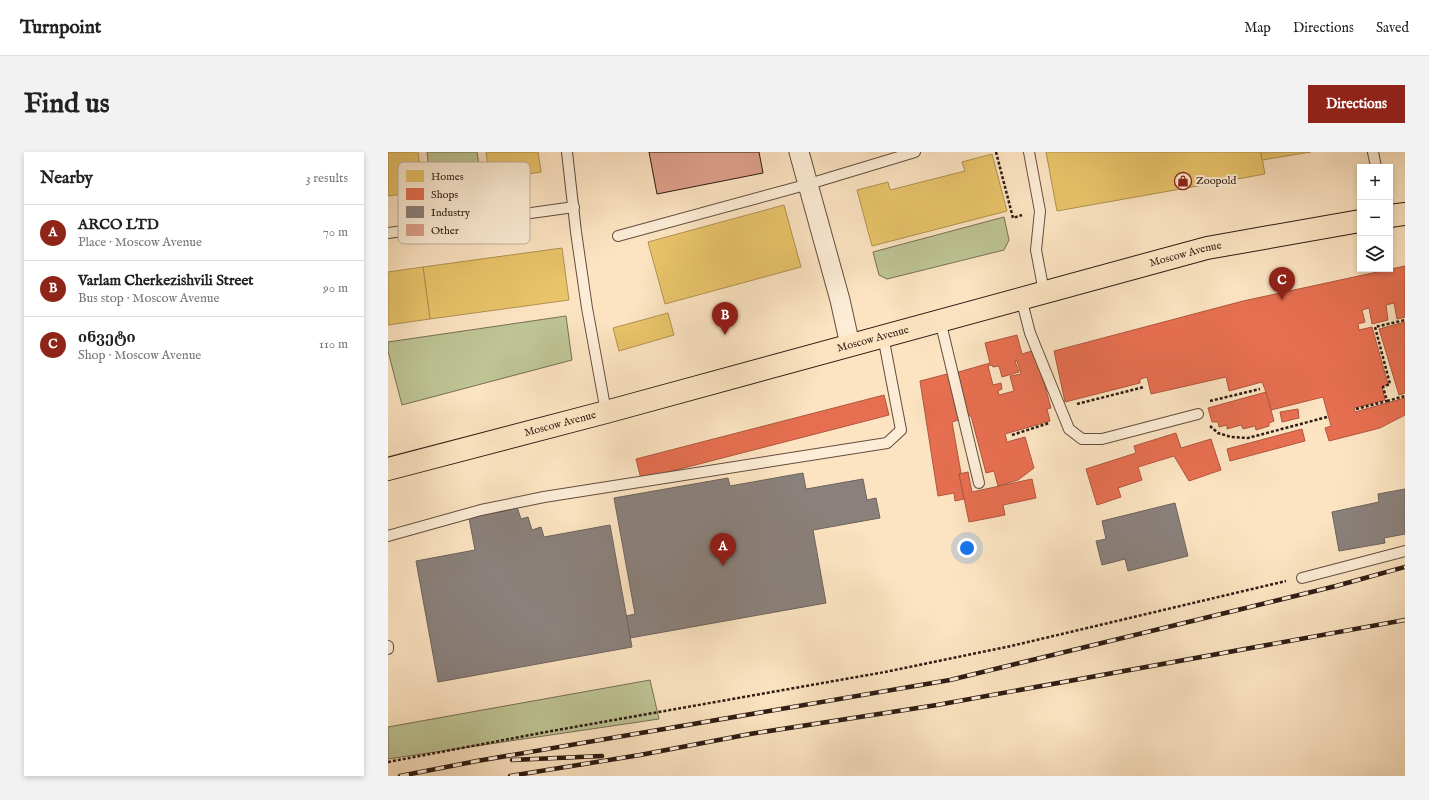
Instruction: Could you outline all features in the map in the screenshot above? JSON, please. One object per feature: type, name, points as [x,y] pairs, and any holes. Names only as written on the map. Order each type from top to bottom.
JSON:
[{"type":"main road","points":[[1393,216],[1405,214]]},
{"type":"main road","name":"Moscow Avenue","points":[[388,469],[606,412],[1207,248],[1357,222]]},
{"type":"street","points":[[799,152],[840,300],[850,345]]},
{"type":"lane","points":[[567,152],[576,232],[587,308],[606,412]]},
{"type":"lane","points":[[618,236],[809,184],[915,152]]},
{"type":"lane","points":[[1029,152],[1040,211],[1036,250],[1044,292]]},
{"type":"lane","points":[[1373,152],[1375,164]]},
{"type":"lane","points":[[530,213],[574,207]]},
{"type":"lane","points":[[388,233],[398,232]]},
{"type":"lane","points":[[1021,298],[1030,333],[1069,429],[1082,439],[1102,439],[1198,414]]},
{"type":"lane","points":[[940,320],[979,483]]},
{"type":"lane","points":[[388,536],[481,510],[544,497],[887,443],[901,430],[883,336]]},
{"type":"lane","points":[[1302,578],[1405,551]]},
{"type":"path","points":[[996,152],[1013,218],[1040,211]]},
{"type":"path","points":[[1387,401],[1383,387],[1390,384],[1375,327],[1405,320]]},
{"type":"path","points":[[1012,435],[1063,413],[1144,387]]},
{"type":"path","points":[[1260,389],[1205,403],[1198,407],[1198,414],[1218,433],[1231,437],[1248,438],[1327,417]]},
{"type":"path","points":[[1356,409],[1405,396]]},
{"type":"path","points":[[388,762],[546,732],[885,672],[1011,646],[1302,578]]},
{"type":"green space","points":[[427,152],[477,152],[479,162],[428,162]]},
{"type":"green space","points":[[1004,217],[1009,240],[1004,250],[887,279],[879,275],[873,252]]},
{"type":"green space","points":[[566,316],[572,360],[402,405],[388,351],[388,342]]},
{"type":"green space","points":[[650,680],[659,719],[388,759],[388,727]]},
{"type":"building: Homes","points":[[388,152],[418,152],[419,162],[398,162],[398,195],[388,196]]},
{"type":"building: Homes","points":[[486,152],[538,152],[541,172],[530,174],[530,162],[487,162]]},
{"type":"building: Homes","points":[[1046,152],[1261,152],[1265,174],[1057,211]]},
{"type":"building: Homes","points":[[1261,152],[1311,152],[1262,160]]},
{"type":"building: Homes","points":[[992,154],[1007,211],[872,246],[857,190],[888,182],[890,190],[965,171],[962,162]]},
{"type":"building: Homes","points":[[784,205],[801,267],[665,304],[648,242]]},
{"type":"building: Homes","points":[[562,248],[569,300],[430,319],[423,267]]},
{"type":"building: Homes","points":[[423,267],[430,319],[388,325],[388,272]]},
{"type":"building: Homes","points":[[668,313],[674,335],[619,351],[613,328]]},
{"type":"building: Shops","points":[[1405,266],[1405,317],[1397,319],[1394,303],[1386,305],[1388,320],[1372,324],[1369,308],[1362,310],[1365,322],[1358,324],[1359,330],[1372,327],[1388,384],[1382,387],[1385,400],[1354,408],[1355,412],[1405,398],[1405,415],[1380,428],[1329,441],[1325,428],[1331,426],[1323,397],[1271,410],[1262,382],[1229,391],[1226,377],[1151,394],[1147,377],[1140,379],[1140,383],[1065,402],[1054,351],[1243,301],[1377,272],[1393,272],[1393,269]]},
{"type":"building: Shops","points":[[1405,322],[1405,393],[1399,395],[1379,329]]},
{"type":"building: Shops","points":[[1017,335],[1022,354],[1035,350],[1051,408],[1047,409],[1050,421],[1005,434],[1007,442],[1025,437],[1034,468],[1018,480],[998,486],[994,471],[986,473],[971,416],[967,416],[955,373],[990,363],[985,343]],"holes":[[[1015,361],[1017,361],[1021,374],[1010,376],[1014,391],[999,395],[998,391],[1002,389],[1001,383],[993,385],[988,366],[999,366],[1002,377],[1019,372]]]},
{"type":"building: Shops","points":[[951,373],[962,419],[952,422],[964,499],[955,501],[954,493],[938,496],[920,381]]},
{"type":"building: Shops","points":[[1266,392],[1274,421],[1269,423],[1269,426],[1256,430],[1255,426],[1243,429],[1241,425],[1227,429],[1227,425],[1219,427],[1218,422],[1212,422],[1208,408]]},
{"type":"building: Shops","points":[[884,395],[889,415],[641,479],[636,459]]},
{"type":"building: Shops","points":[[1298,409],[1299,418],[1282,422],[1280,412]]},
{"type":"building: Shops","points":[[1302,429],[1305,441],[1230,461],[1227,449]]},
{"type":"building: Shops","points":[[1176,433],[1181,448],[1211,439],[1221,470],[1189,481],[1174,456],[1138,467],[1142,480],[1118,488],[1121,497],[1097,505],[1086,469],[1136,453],[1134,446]]},
{"type":"building: Shops","points":[[968,472],[972,492],[1032,479],[1036,498],[1003,505],[1005,515],[969,522],[959,474]]},
{"type":"building: Industry","points":[[803,473],[806,489],[863,479],[867,500],[876,498],[880,518],[813,530],[826,603],[630,638],[626,616],[635,614],[614,498],[728,478],[730,486]]},
{"type":"building: Industry","points":[[1405,489],[1405,534],[1384,538],[1385,543],[1339,551],[1332,512],[1379,502],[1378,494]]},
{"type":"building: Industry","points":[[1175,503],[1188,556],[1128,571],[1125,559],[1102,565],[1096,541],[1106,539],[1102,521]]},
{"type":"building: Industry","points":[[517,507],[521,519],[528,517],[532,530],[541,527],[544,537],[610,525],[632,647],[438,682],[416,561],[475,550],[469,518]]},
{"type":"building: Other","points":[[649,152],[759,152],[763,173],[657,194]]},
{"type":"railway","points":[[400,776],[477,761],[950,680],[1336,586],[1405,567]]},
{"type":"railway","points":[[510,776],[640,755],[750,734],[937,705],[1405,620]]},
{"type":"railway","points":[[512,760],[602,756]]},
{"type":"place","name":"Zoopold","points":[[1183,181]]},
{"type":"place","name":"ინვეტი","points":[[1282,300]]},
{"type":"place","name":"Varlam Cherkezishvili Street","points":[[725,335]]},
{"type":"place","name":"ARCO LTD","points":[[723,566]]}]
